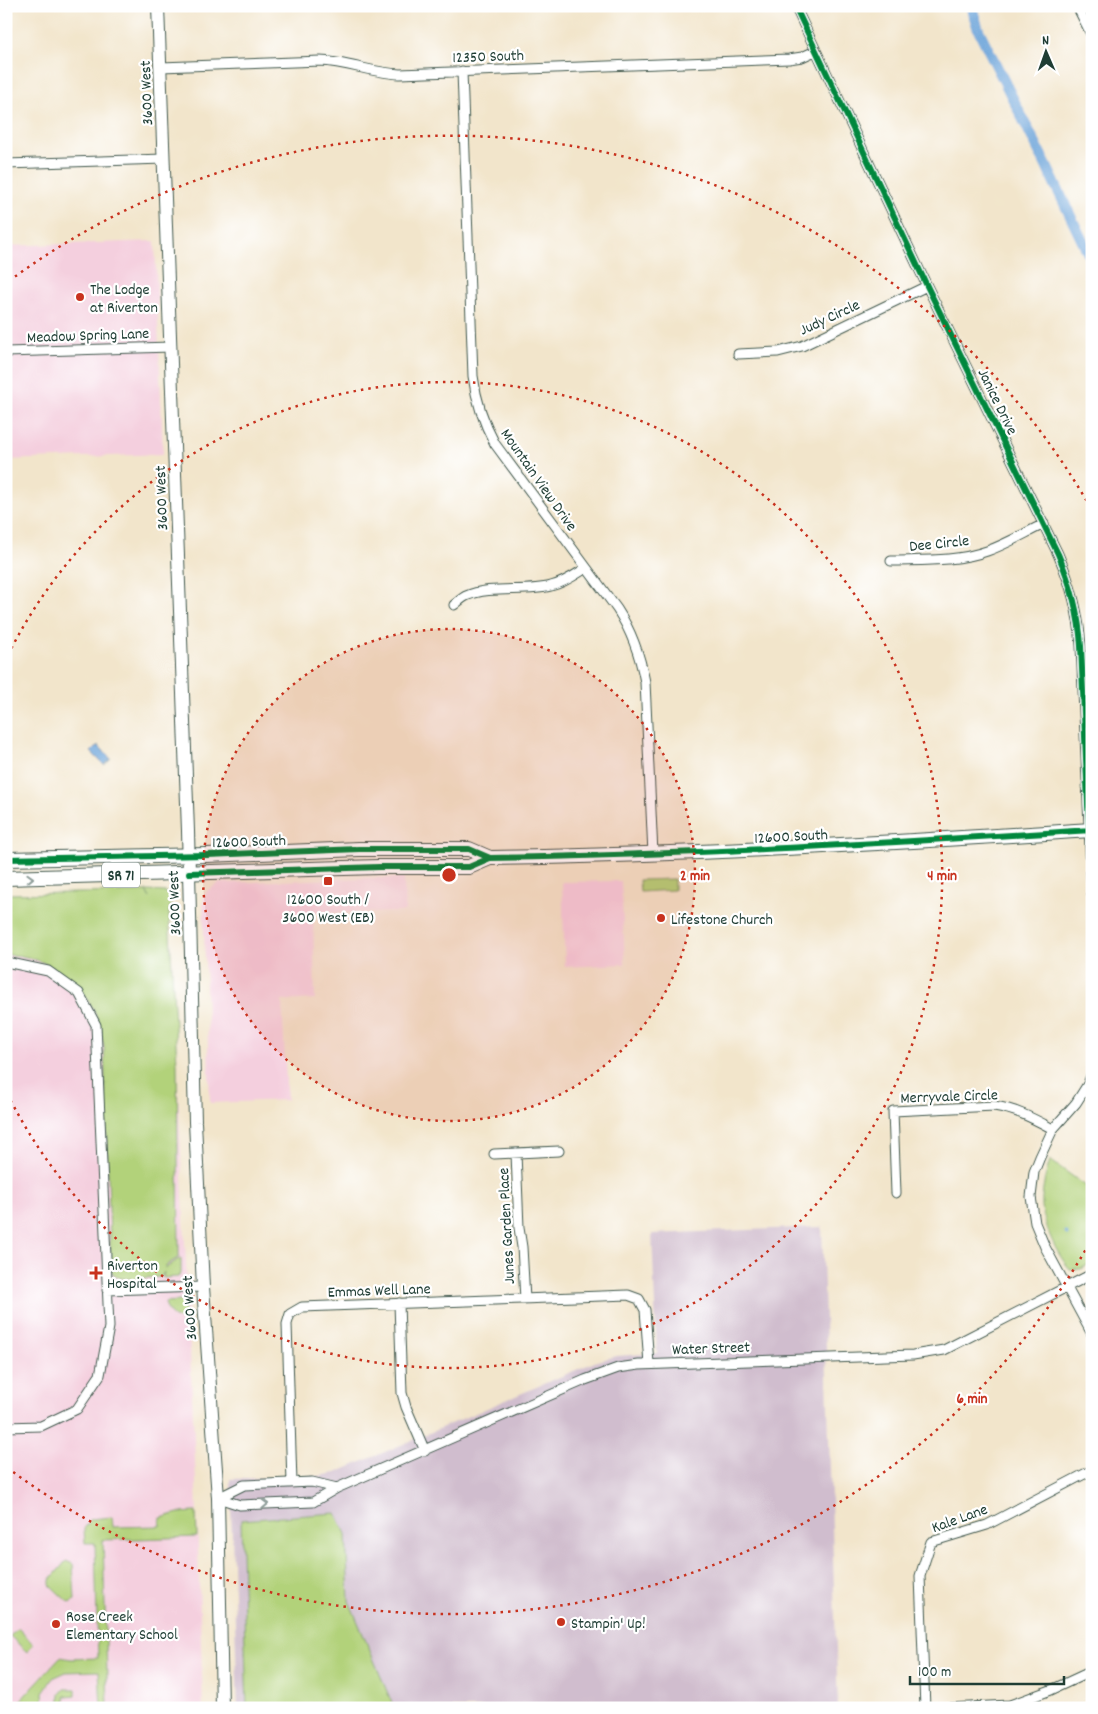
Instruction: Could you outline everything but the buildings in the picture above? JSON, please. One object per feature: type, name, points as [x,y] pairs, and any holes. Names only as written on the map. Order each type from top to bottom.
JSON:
[{"type":"main road","name":"3600 West","points":[[158,6],[189,873],[195,1122],[203,1286],[218,1498],[222,1708]]},
{"type":"main road","name":"12600 South","points":[[6,878],[379,867],[469,867],[490,858],[653,854],[900,843],[1090,830]]},
{"type":"main road","name":"12600 South","points":[[6,859],[359,849],[469,849],[490,858]]},
{"type":"street","name":"Janice Drive","points":[[795,6],[1044,524],[1070,584],[1079,622],[1081,646],[1092,894]]},
{"type":"street","points":[[1077,6],[1092,36]]},
{"type":"street","name":"12350 South","points":[[161,66],[320,61],[334,62],[386,74],[789,59],[802,57],[816,50]]},
{"type":"street","name":"Mountain View Drive","points":[[462,71],[473,376],[477,399],[484,422],[495,444],[626,623],[633,637],[642,666],[646,697],[653,854]]},
{"type":"street","points":[[6,164],[164,159]]},
{"type":"street","name":"Judy Circle","points":[[738,354],[778,352],[802,346],[928,286]]},
{"type":"street","name":"Meadow Spring Lane","points":[[6,352],[171,347]]},
{"type":"street","name":"Dee Circle","points":[[891,562],[942,560],[972,555],[1001,545],[1044,524]]},
{"type":"street","points":[[454,605],[466,596],[482,592],[537,589],[552,586],[572,578],[586,568]]},
{"type":"street","points":[[6,962],[48,971],[78,993],[96,1025],[109,1327],[100,1375],[77,1409],[40,1426],[6,1427]]},
{"type":"street","points":[[1092,1073],[1088,1084],[1076,1103],[1053,1129],[1034,1172],[1031,1197],[1035,1223],[1045,1247],[1092,1334]]},
{"type":"street","name":"Merryvale Circle","points":[[896,1193],[894,1111],[994,1106],[1009,1108],[1053,1129]]},
{"type":"street","name":"Junes Garden Place","points":[[494,1154],[559,1151]]},
{"type":"street","name":"Junes Garden Place","points":[[516,1153],[519,1228],[525,1298]]},
{"type":"street","name":"Water Street","points":[[218,1498],[240,1505],[313,1502],[337,1488],[426,1451],[585,1380],[618,1368],[649,1364],[913,1355],[944,1350],[1092,1274]]},
{"type":"street","points":[[107,1290],[203,1286]]},
{"type":"street","name":"Emmas Well Lane","points":[[292,1483],[287,1328],[290,1314],[302,1307],[525,1298],[632,1296],[639,1299],[644,1306],[646,1314],[649,1364]]},
{"type":"street","points":[[398,1303],[402,1393],[406,1407],[426,1451]]},
{"type":"street","name":"Kale Lane","points":[[925,1708],[920,1576],[932,1542],[987,1525],[1092,1470]]},
{"type":"street","points":[[218,1498],[244,1485],[312,1482],[337,1488]]},
{"type":"street","points":[[948,1708],[1010,1705],[1051,1690],[1092,1671]]},
{"type":"shaded area","points":[[155,241],[163,454],[6,460],[6,246]]},
{"type":"shaded area","points":[[404,878],[405,912],[313,913],[315,999],[282,1001],[287,1100],[210,1103],[203,903],[204,896],[208,890],[220,883]]},
{"type":"shaded area","points":[[621,881],[625,964],[565,967],[562,882]]},
{"type":"shaded area","name":"Riverton Hospital","points":[[169,893],[196,1482],[203,1708],[6,1708],[6,896]]},
{"type":"shaded area","points":[[822,1227],[838,1708],[238,1708],[230,1479],[319,1476],[336,1473],[597,1361],[617,1356],[657,1353],[652,1234]]},
{"type":"green space","points":[[674,879],[674,890],[640,892],[639,880]]},
{"type":"green space","points":[[146,891],[166,892],[170,902],[177,1064],[179,1257],[167,1265],[165,1269],[181,1259],[181,1274],[178,1277],[163,1278],[164,1272],[161,1277],[125,1279],[116,1277],[111,1271],[104,1048],[98,1022],[91,1005],[82,993],[61,973],[35,959],[6,955],[6,894],[146,892],[150,898]]},
{"type":"green space","points":[[1050,1160],[1086,1186],[1092,1185],[1092,1263],[1080,1269],[1070,1269],[1065,1263],[1056,1248],[1045,1222],[1042,1194]]},
{"type":"green space","points":[[180,1301],[184,1304],[185,1320],[171,1315],[165,1302]]},
{"type":"green space","points":[[196,1512],[197,1537],[103,1540],[108,1708],[101,1708],[99,1671],[66,1672],[53,1678],[43,1692],[44,1708],[27,1708],[20,1701],[60,1657],[71,1659],[98,1658],[95,1543],[85,1543],[84,1529],[91,1519],[112,1517],[113,1527],[160,1526],[161,1518],[178,1513]]},
{"type":"green space","points":[[336,1513],[346,1534],[349,1601],[394,1708],[247,1708],[241,1520]]},
{"type":"green space","points":[[66,1561],[73,1564],[75,1600],[69,1603],[50,1585],[50,1580]]},
{"type":"green space","points":[[18,1628],[33,1644],[27,1652],[10,1636]]},
{"type":"green space","points":[[64,1689],[76,1689],[76,1695],[65,1696],[66,1708],[60,1708],[60,1694]]},
{"type":"water","points":[[98,745],[111,759],[104,765],[91,752]]},
{"type":"waterway","points":[[971,6],[979,31],[1092,261]]},
{"type":"cycle path","points":[[795,6],[927,286],[1058,554],[1067,577],[1074,599],[1081,646],[1092,894]]},
{"type":"cycle path","points":[[189,873],[379,867],[469,867],[490,858],[716,851],[1092,830]]},
{"type":"cycle path","points":[[6,859],[207,855],[359,849],[469,849],[490,858]]},
{"type":"place","name":"The Lodge at Riverton","points":[[80,297]]},
{"type":"place","name":"12600 South / 3600 West (EB)","points":[[328,881]]},
{"type":"place","name":"Lifestone Church","points":[[661,918]]},
{"type":"place","name":"Riverton Hospital","points":[[96,1273]]},
{"type":"place","name":"Stampin' Up!","points":[[561,1622]]},
{"type":"place","name":"Rose Creek Elementary School","points":[[56,1624]]}]
